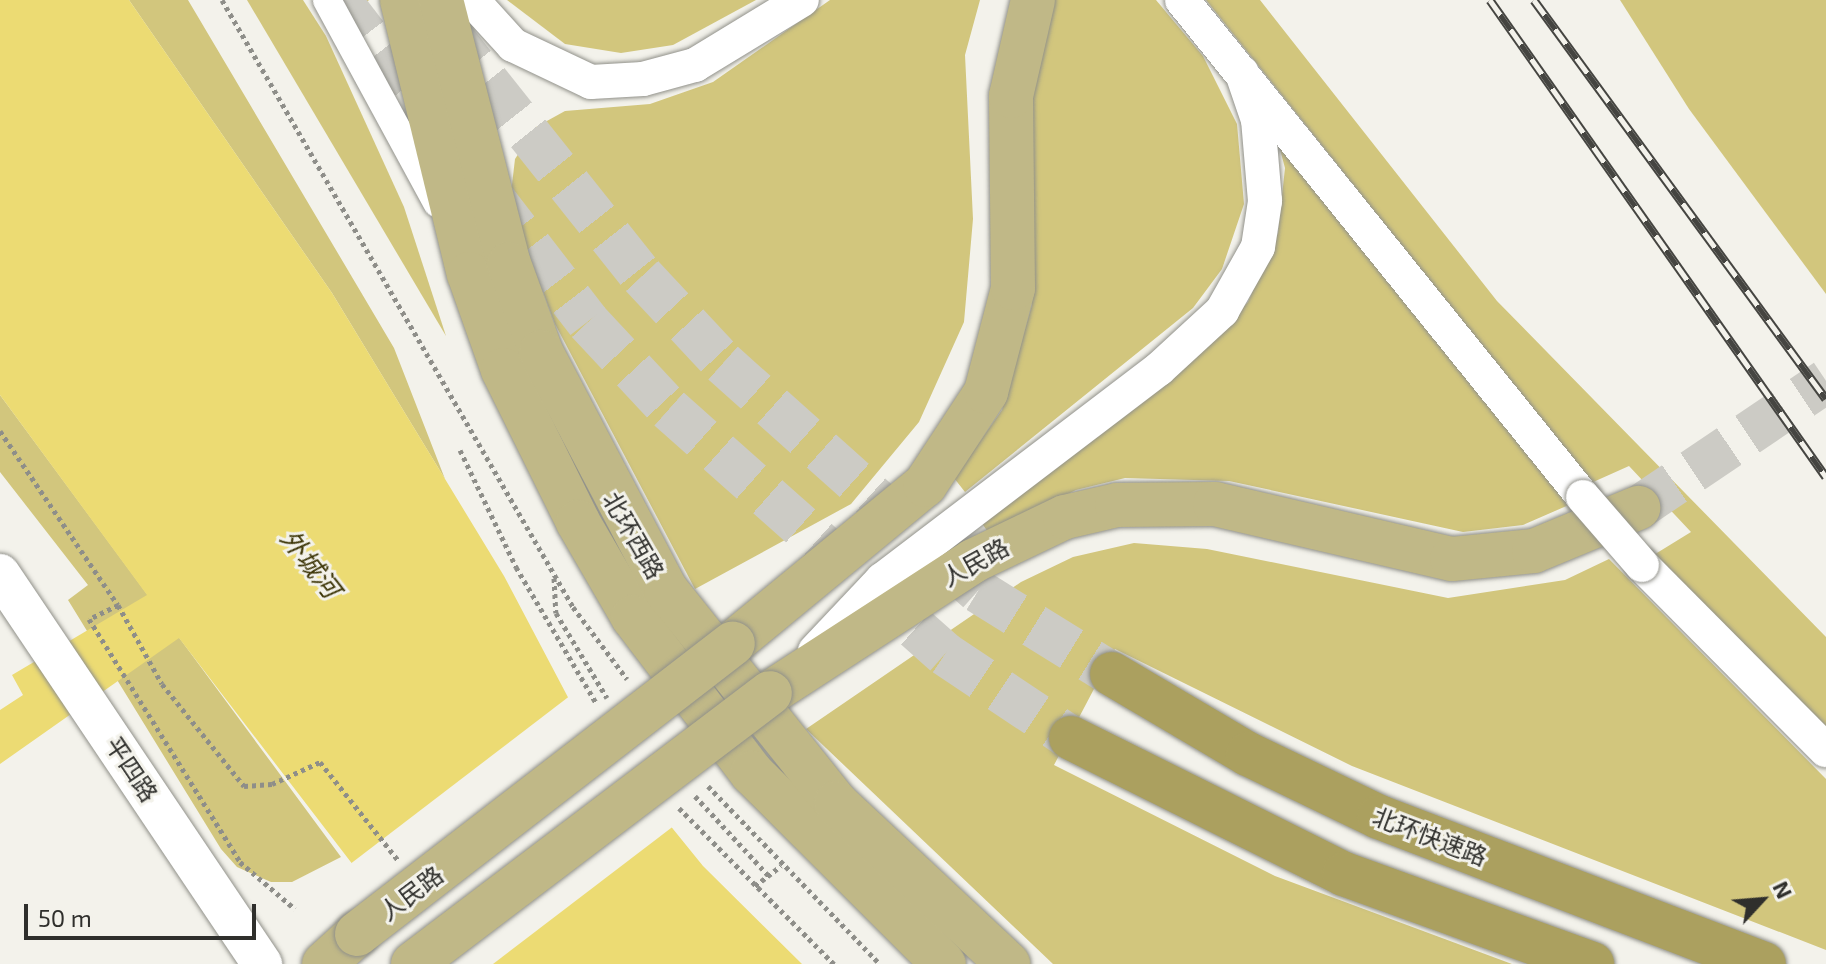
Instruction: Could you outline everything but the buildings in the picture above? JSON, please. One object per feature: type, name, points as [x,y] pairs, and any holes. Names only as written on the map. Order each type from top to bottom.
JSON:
[{"type":"highway","name":"北环快速路","points":[[1112,674],[1248,754],[1379,817],[1764,964]]},
{"type":"highway","points":[[1071,738],[1344,874],[1592,964]]},
{"type":"main road","name":"北环西路","points":[[402,0],[466,264],[531,430],[633,617],[801,828],[944,964]]},
{"type":"main road","name":"北环西路","points":[[441,0],[509,264],[541,352],[666,590],[836,803],[1008,964]]},
{"type":"main road","name":"人民路","points":[[324,964],[357,934],[733,643],[925,485],[986,392],[1013,288],[1011,96],[1033,0]]},
{"type":"main road","name":"人民路","points":[[413,964],[779,686],[973,561],[1065,517],[1117,505],[1215,504],[1452,559],[1534,551],[1638,508]]},
{"type":"main road","name":"平四路","points":[[0,574],[262,964]]},
{"type":"street","points":[[327,0],[368,64],[466,264]]},
{"type":"street","points":[[472,0],[513,45],[591,82],[643,79],[695,65],[802,0]]},
{"type":"street","points":[[1182,0],[1583,497],[1642,565],[1826,750]]},
{"type":"street","points":[[779,686],[882,580],[1159,369],[1222,311],[1258,247],[1265,201],[1258,120],[1242,73]]},
{"type":"path","points":[[0,431],[118,605],[162,684],[244,786],[272,784],[320,762],[405,869]]},
{"type":"path","points":[[554,573],[556,613],[625,729]]},
{"type":"path","points":[[118,605],[89,619],[240,862],[295,909]]},
{"type":"path","points":[[545,618],[556,613]]},
{"type":"path","points":[[670,769],[768,875]]},
{"type":"path","points":[[755,886],[781,866]]},
{"type":"shaded area","points":[[129,0],[188,0],[394,348],[445,479],[332,293]]},
{"type":"shaded area","points":[[247,0],[303,0],[326,36],[404,207],[446,336]]},
{"type":"shaded area","points":[[337,0],[369,0],[350,18]]},
{"type":"shaded area","points":[[507,0],[756,0],[673,45],[621,53],[565,44]]},
{"type":"shaded area","points":[[830,0],[980,0],[965,55],[973,219],[964,322],[919,422],[851,504],[695,589],[555,324],[519,227],[511,193],[515,159],[536,127],[565,111],[650,104],[713,82]]},
{"type":"shaded area","points":[[1052,0],[1156,0],[1203,56],[1237,124],[1244,204],[1222,269],[1193,308],[965,492],[954,478],[1002,410],[1032,305],[1028,118]]},
{"type":"shaded area","points":[[1206,0],[1260,0],[1497,301],[1826,637],[1826,734],[1652,556],[1691,532],[1629,466],[1591,483]]},
{"type":"shaded area","points":[[1620,0],[1826,0],[1826,294],[1689,109]]},
{"type":"shaded area","points":[[1277,138],[1571,504],[1523,525],[1463,532],[1229,481],[1125,478],[1076,490],[988,532],[981,522],[1197,355],[1248,302],[1278,233],[1285,168]]},
{"type":"shaded area","points":[[0,395],[341,857],[292,882],[271,882],[237,867],[221,849],[68,600],[88,585],[0,472]]},
{"type":"shaded area","points":[[1134,543],[1207,549],[1448,598],[1565,580],[1609,559],[1826,779],[1826,950],[1352,766],[1115,649],[1054,765],[1275,876],[1512,964],[1053,964],[806,729],[1021,582],[1073,557]]},
{"type":"water","name":"外城河","points":[[0,0],[129,0],[332,293],[504,576],[571,703],[703,866],[802,964],[429,964],[179,638],[0,764],[0,710],[23,695],[12,675],[147,595],[0,395]]},
{"type":"pier","points":[[571,695],[675,825],[493,964],[424,964],[345,868]]},
{"type":"tunnel","points":[[339,0],[435,124]]},
{"type":"tunnel","points":[[446,30],[642,276],[723,363],[978,591],[1112,674]]},
{"type":"tunnel","points":[[490,195],[588,322],[669,409],[945,654],[1071,738]]},
{"type":"tunnel","points":[[1638,508],[1826,381]]},
{"type":"railway","points":[[1490,0],[1826,477]]},
{"type":"railway","points":[[1534,0],[1826,399]]}]
